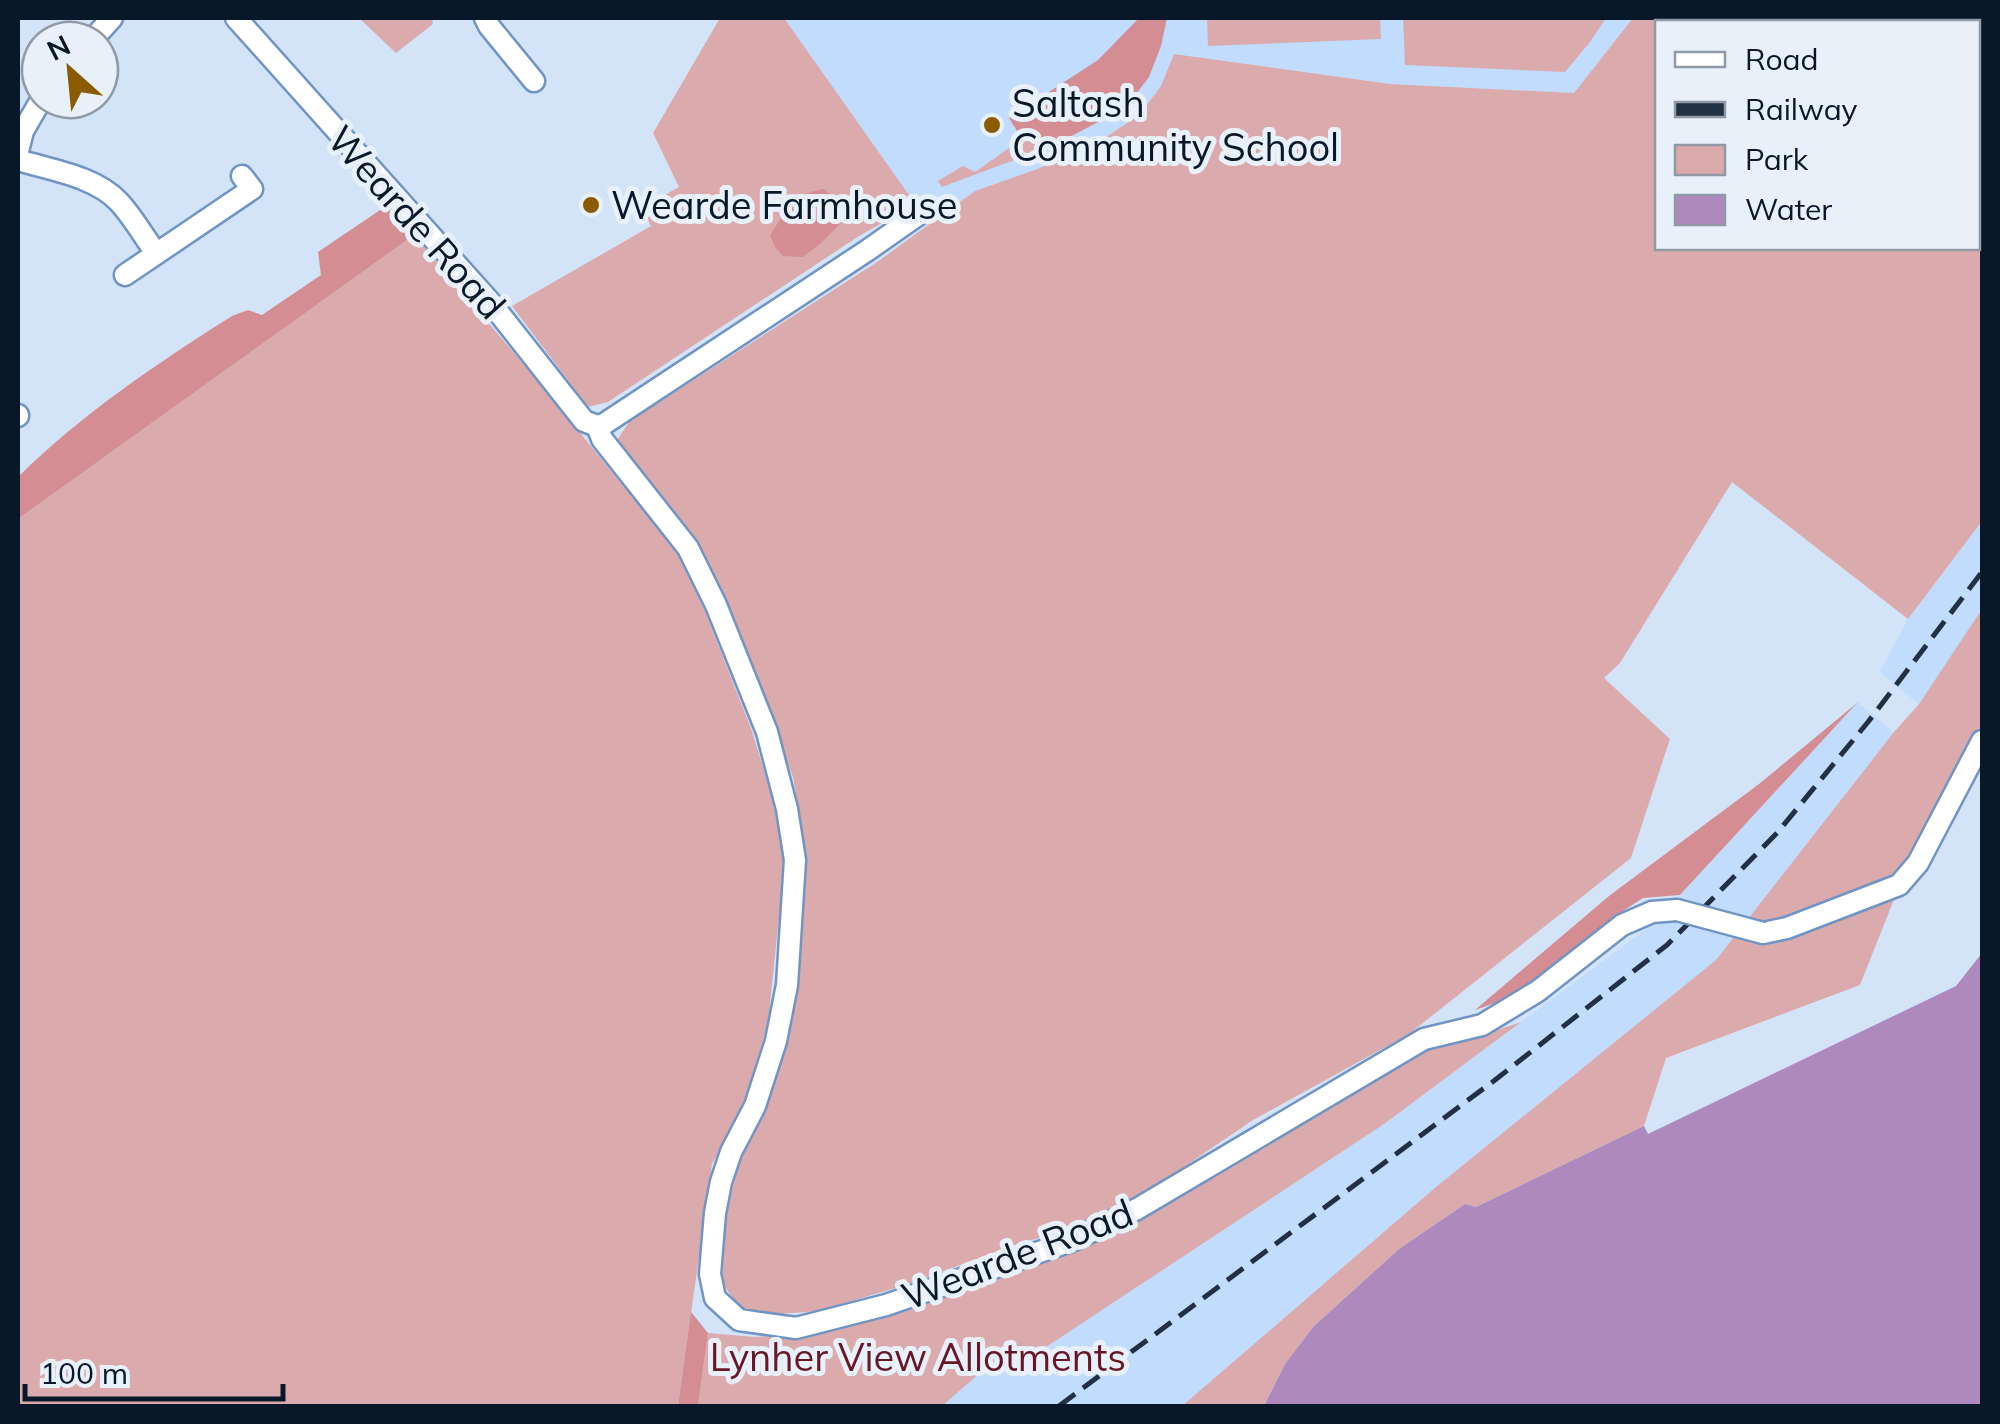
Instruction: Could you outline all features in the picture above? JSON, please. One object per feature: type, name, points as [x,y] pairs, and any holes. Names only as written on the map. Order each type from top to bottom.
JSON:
[{"type":"street","name":"Wearde Road","points":[[236,18],[491,303],[584,421],[597,426],[602,439],[688,548],[716,605],[766,732],[787,810],[795,860],[787,985],[776,1041],[754,1106],[731,1152],[715,1213],[710,1274],[715,1298],[739,1320],[796,1328],[886,1305],[1074,1240],[1137,1209],[1424,1039],[1482,1025],[1538,991],[1622,926],[1652,912],[1677,910],[1762,933],[1787,928],[1899,885],[1918,863],[1982,741]]},
{"type":"street","points":[[485,18],[534,81]]},
{"type":"street","points":[[18,151],[29,120]]},
{"type":"street","points":[[18,160],[107,192],[120,203],[156,253]]},
{"type":"street","points":[[126,275],[252,189],[242,176]]},
{"type":"street","points":[[597,426],[925,210]]},
{"type":"shaded area","name":"Saltash Community School","points":[[784,18],[1633,18],[1574,93],[1390,84],[1175,54],[1161,86],[1139,115],[1109,135],[1040,168],[975,191],[931,223]]},
{"type":"shaded area","points":[[1139,18],[1167,18],[1149,77],[1130,102],[1054,145],[1022,139],[1009,118],[1098,60]]},
{"type":"shaded area","points":[[824,189],[847,211],[847,217],[803,257],[783,256],[770,235],[799,199]]},
{"type":"shaded area","points":[[389,204],[414,235],[18,519],[18,477],[68,432],[148,371],[232,316],[248,310],[262,315],[321,275],[318,252]]},
{"type":"shaded area","points":[[1982,521],[1982,609],[1919,704],[1880,672],[1908,619]]},
{"type":"shaded area","points":[[1857,702],[1894,732],[1716,960],[1436,1187],[1182,1406],[942,1406],[1003,1353],[1040,1351],[1384,1124],[1658,920]]},
{"type":"shaded area","points":[[1857,703],[1680,895],[1643,898],[1515,996],[1475,1010],[1609,896],[1759,784]]},
{"type":"shaded area","points":[[691,1312],[708,1333],[698,1406],[678,1406]]},
{"type":"green space","points":[[359,18],[432,18],[433,24],[396,53]]},
{"type":"green space","points":[[720,18],[784,18],[909,195],[909,208],[859,236],[608,402],[588,407],[512,306],[651,226],[642,208],[679,187],[653,133]]},
{"type":"green space","points":[[1207,18],[1380,18],[1381,39],[1208,46]]},
{"type":"green space","points":[[1403,18],[1606,18],[1565,72],[1405,65]]},
{"type":"green space","points":[[1633,18],[1982,18],[1982,521],[1908,619],[1732,482],[1620,663],[1604,678],[1670,739],[1631,858],[1409,1034],[1253,1120],[1147,1192],[1088,1224],[818,1311],[767,1315],[740,1309],[722,1282],[727,1210],[743,1148],[780,1064],[795,1001],[805,855],[801,821],[793,777],[754,669],[702,558],[617,440],[630,421],[877,262],[975,191],[1040,168],[1109,135],[1139,115],[1161,86],[1174,54],[1390,84],[1574,93]]},
{"type":"green space","points":[[1022,139],[1054,145],[942,187],[938,181],[963,166],[975,172]]},
{"type":"green space","points":[[414,235],[686,563],[752,731],[770,790],[785,860],[768,1023],[743,1108],[712,1164],[678,1406],[18,1406],[18,519]]},
{"type":"green space","points":[[1982,609],[1982,740],[1901,882],[1860,985],[1666,1058],[1644,1126],[1476,1207],[1465,1204],[1399,1249],[1314,1326],[1285,1364],[1264,1406],[1182,1406],[1436,1187],[1716,960],[1919,704]]},
{"type":"green space","name":"Lynher View Allotments","points":[[1521,1022],[1384,1124],[1040,1351],[1003,1353],[942,1406],[698,1406],[708,1333],[755,1337],[832,1331],[1048,1259],[1420,1049]]},
{"type":"water","points":[[1982,953],[1982,1406],[1264,1406],[1285,1364],[1314,1326],[1399,1249],[1465,1204],[1476,1207],[1644,1126],[1648,1134],[1956,986]]},
{"type":"railway","points":[[1059,1406],[1495,1080],[1667,945],[1777,833],[1868,722],[1982,572]]},
{"type":"place","name":"Saltash Community School","points":[[992,125]]},
{"type":"place","name":"Wearde Farmhouse","points":[[591,205]]}]
